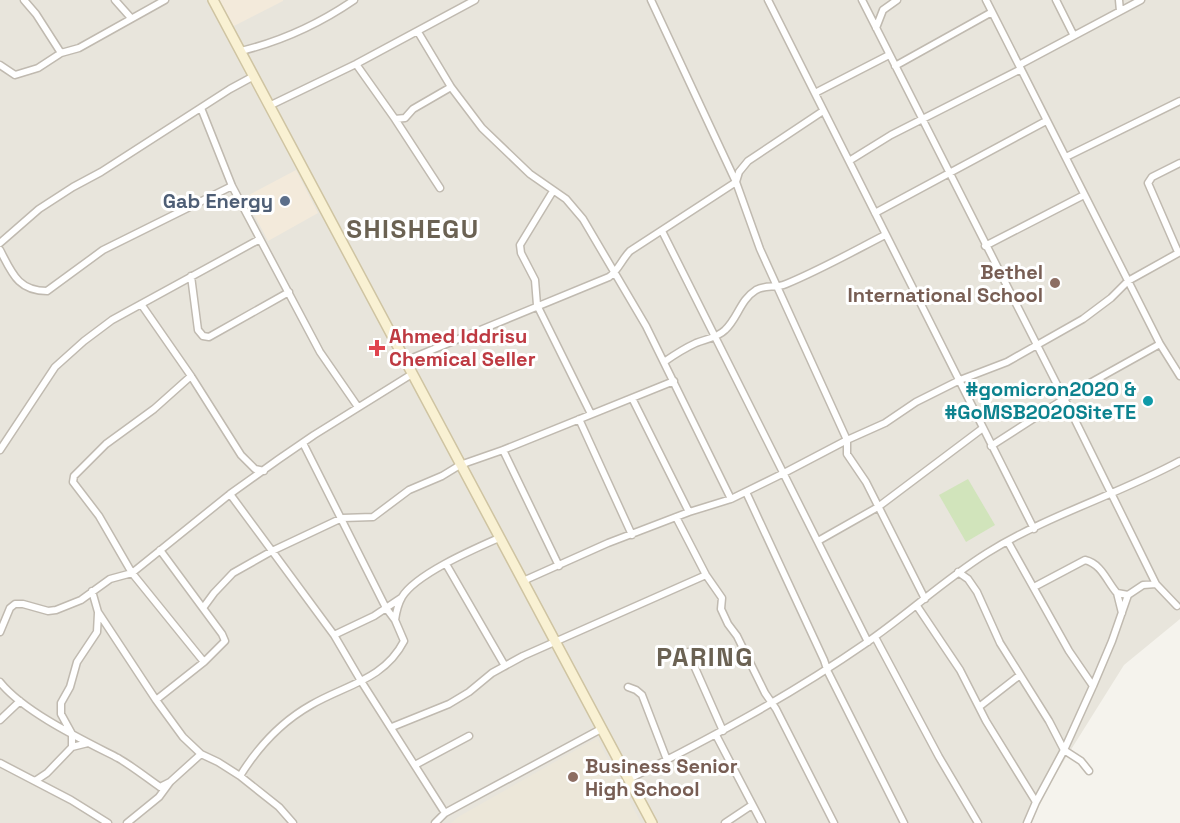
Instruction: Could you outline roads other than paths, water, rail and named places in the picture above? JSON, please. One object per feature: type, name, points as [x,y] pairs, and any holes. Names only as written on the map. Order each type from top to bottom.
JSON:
[{"type":"main road","points":[[213,0],[652,823]]},
{"type":"street","points":[[24,0],[36,14],[61,53]]},
{"type":"street","points":[[115,0],[131,18]]},
{"type":"street","points":[[0,65],[17,75],[38,68],[61,53],[79,48],[165,0]]},
{"type":"street","points":[[241,51],[284,39],[333,15],[354,0]]},
{"type":"street","points":[[270,105],[356,64],[476,0]]},
{"type":"street","points":[[651,0],[736,182],[752,230],[847,440],[847,454],[866,483],[925,599]]},
{"type":"street","points":[[768,0],[1034,529]]},
{"type":"street","points":[[862,0],[1156,584],[1177,606]]},
{"type":"street","points":[[876,28],[883,10],[897,0]]},
{"type":"street","points":[[986,0],[1160,344],[1179,372]]},
{"type":"street","points":[[1056,0],[1074,34]]},
{"type":"street","points":[[1119,0],[1120,11]]},
{"type":"street","points":[[849,161],[1020,67],[1074,34],[1141,0]]},
{"type":"street","points":[[895,66],[992,12]]},
{"type":"street","points":[[418,32],[451,87],[482,128],[530,174],[566,198],[583,219],[646,326],[731,499]]},
{"type":"street","points":[[815,93],[889,55]]},
{"type":"street","points":[[356,64],[440,188]]},
{"type":"street","points":[[0,243],[39,209],[146,145],[254,76]]},
{"type":"street","points":[[395,119],[405,118],[413,109],[451,87]]},
{"type":"street","points":[[1066,157],[1180,101]]},
{"type":"street","points":[[201,108],[232,186],[320,352],[358,407]]},
{"type":"street","points":[[405,361],[614,274],[622,259],[630,251],[736,182],[739,172],[748,161],[824,111]]},
{"type":"street","points":[[875,213],[1046,121]]},
{"type":"street","points":[[523,581],[608,543],[746,492],[885,423],[916,402],[960,380],[1007,362],[1085,317],[1111,298],[1128,281],[1179,252],[1148,183],[1152,177],[1180,163]]},
{"type":"street","points":[[0,250],[10,269],[24,287],[36,291],[47,291],[103,250],[232,186]]},
{"type":"street","points":[[553,191],[520,245],[521,253],[535,280],[537,305],[591,414]]},
{"type":"street","points":[[986,246],[1084,195]]},
{"type":"street","points":[[662,231],[867,642]]},
{"type":"street","points":[[664,362],[698,342],[716,336],[730,324],[739,306],[747,297],[766,286],[777,288],[802,278],[885,235]]},
{"type":"street","points":[[0,450],[55,367],[84,341],[112,320],[260,239]]},
{"type":"street","points":[[191,276],[198,330],[203,336],[209,337],[289,292]]},
{"type":"street","points":[[141,304],[248,464],[264,471]]},
{"type":"street","points":[[991,446],[1081,388],[1160,344]]},
{"type":"street","points":[[0,632],[10,608],[15,604],[48,611],[56,610],[81,600],[110,579],[132,573],[230,494],[303,443],[412,374]]},
{"type":"street","points":[[191,376],[154,409],[106,444],[74,476],[73,482],[99,516],[132,573],[204,662]]},
{"type":"street","points":[[203,608],[213,593],[233,573],[272,550],[342,518],[373,517],[409,490],[442,476],[460,465],[674,381]]},
{"type":"street","points":[[632,398],[689,512]]},
{"type":"street","points":[[579,419],[632,535]]},
{"type":"street","points":[[818,541],[878,507],[983,428]]},
{"type":"street","points":[[240,776],[267,739],[290,719],[312,704],[382,670],[404,641],[303,443]]},
{"type":"street","points":[[503,450],[559,566]]},
{"type":"street","points":[[629,778],[716,735],[772,703],[867,642],[917,606],[958,572],[1008,542],[1180,461]]},
{"type":"street","points":[[746,492],[826,668],[904,823]]},
{"type":"street","points":[[230,494],[334,635],[445,813]]},
{"type":"street","points":[[676,517],[706,575],[722,598],[721,609],[728,624],[737,636],[834,823]]},
{"type":"street","points":[[334,635],[386,608],[402,597],[413,585],[460,555],[500,538]]},
{"type":"street","points":[[1008,542],[1069,651],[1093,686]]},
{"type":"street","points":[[156,700],[204,662],[225,641],[160,550]]},
{"type":"street","points":[[1034,587],[1085,560],[1096,565],[1117,593],[1122,615]]},
{"type":"street","points":[[446,564],[505,666]]},
{"type":"street","points":[[958,572],[968,579],[977,592],[998,640],[1049,721],[1064,750],[1081,761],[1089,771]]},
{"type":"street","points":[[392,727],[449,704],[505,666],[556,641],[706,575]]},
{"type":"street","points":[[1027,823],[1093,686],[1128,595],[1143,585],[1156,584]]},
{"type":"street","points":[[92,591],[98,612],[183,737],[201,754],[240,776],[279,807],[293,823]]},
{"type":"street","points":[[1117,593],[1128,595]]},
{"type":"street","points":[[395,620],[402,597]]},
{"type":"street","points":[[917,606],[960,670],[1020,780],[1036,802]]},
{"type":"street","points":[[72,747],[72,734],[61,714],[61,703],[70,687],[77,662],[97,632],[98,612]]},
{"type":"street","points":[[875,636],[978,823]]},
{"type":"street","points":[[688,652],[723,731]]},
{"type":"street","points":[[979,707],[1020,675]]},
{"type":"street","points":[[0,682],[20,701],[72,734],[120,759],[160,787]]},
{"type":"street","points":[[628,687],[642,695],[667,760]]},
{"type":"street","points":[[0,720],[20,701]]},
{"type":"street","points":[[435,823],[445,813],[601,729]]},
{"type":"street","points":[[716,735],[762,823]]},
{"type":"street","points":[[415,765],[469,736]]},
{"type":"street","points":[[35,781],[47,773],[72,747],[88,743]]},
{"type":"street","points":[[127,823],[159,796],[170,782],[201,754]]},
{"type":"street","points":[[0,763],[108,823]]},
{"type":"street","points":[[160,787],[170,782]]},
{"type":"street","points":[[159,796],[160,787]]},
{"type":"street","points":[[725,823],[752,805]]},
{"type":"place","name":"Gab Energy","points":[[285,201]]},
{"type":"place","name":"Bethel International School","points":[[1055,283]]},
{"type":"place","name":"Ahmed Iddrisu Chemical Seller","points":[[377,348]]},
{"type":"place","name":"#gomicron2020 & #GoMSB2020SiteTE","points":[[1148,401]]},
{"type":"place","name":"Business Senior High School","points":[[573,777]]},
{"type":"district","name":"SHISHEGU","points":[[413,229]]},
{"type":"district","name":"PARING","points":[[705,657]]}]
